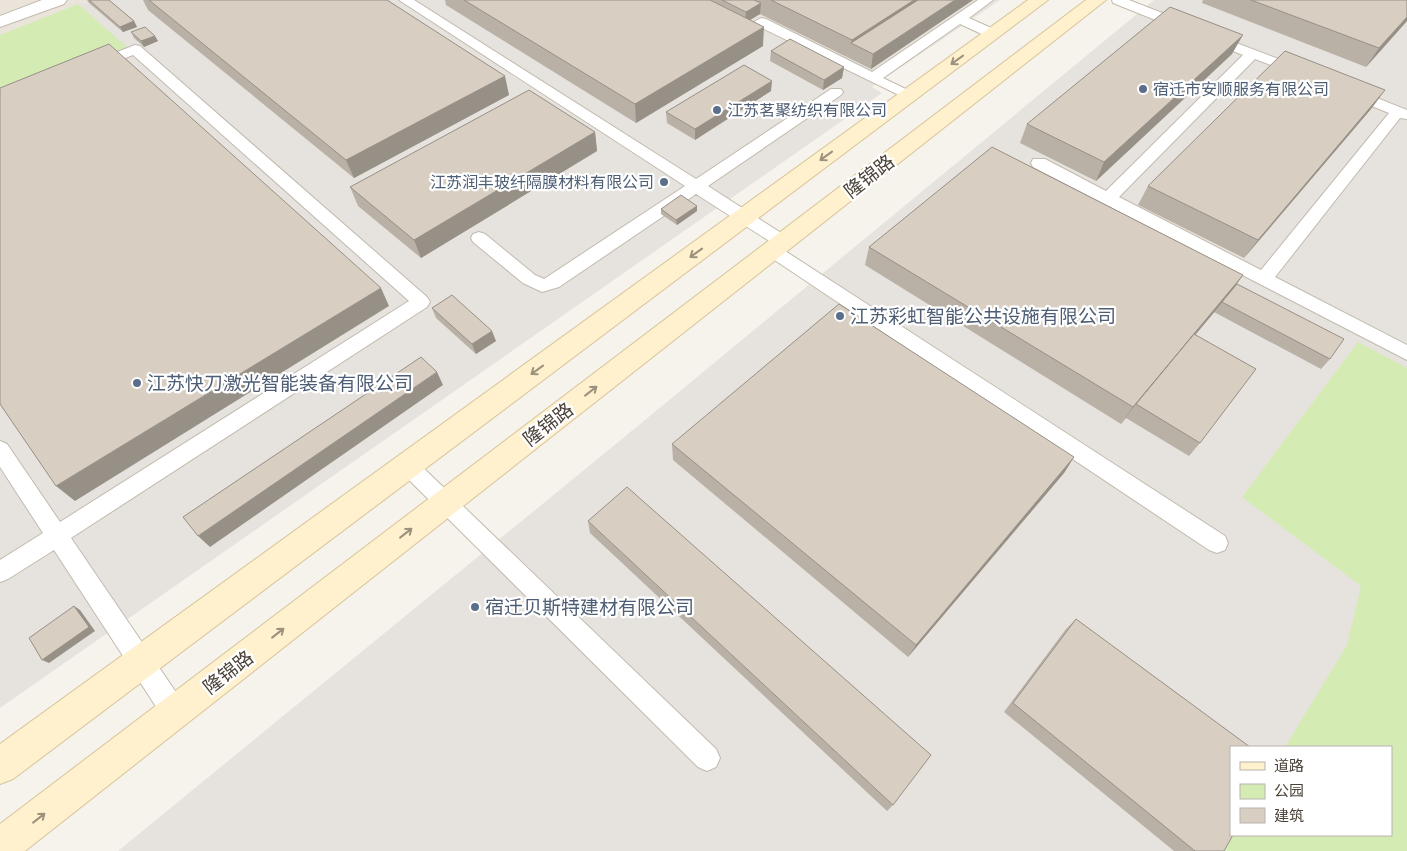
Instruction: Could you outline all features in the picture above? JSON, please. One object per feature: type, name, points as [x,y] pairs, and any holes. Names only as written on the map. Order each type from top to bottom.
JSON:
[{"type":"main road","points":[[0,766],[1039,0]]},
{"type":"main road","name":"隆锦路","points":[[0,848],[1097,0]]},
{"type":"street","points":[[0,22],[58,0]]},
{"type":"lane","points":[[405,0],[744,217],[778,246],[1217,543]]},
{"type":"lane","points":[[872,78],[988,0]]},
{"type":"lane","points":[[1118,0],[1316,79]]},
{"type":"lane","points":[[959,19],[993,34]]},
{"type":"lane","points":[[761,22],[909,96]]},
{"type":"lane","points":[[0,572],[421,302],[135,49],[81,71]]},
{"type":"lane","points":[[1108,199],[1253,54]]},
{"type":"lane","points":[[1264,279],[1402,113],[1343,89]]},
{"type":"lane","points":[[479,238],[529,279],[542,286],[553,283],[836,92]]},
{"type":"lane","points":[[1039,163],[1407,353]]},
{"type":"lane","points":[[0,450],[175,712]]},
{"type":"lane","points":[[407,466],[707,758]]},
{"type":"shaded area","points":[[0,0],[89,0],[0,35]]},
{"type":"shaded area","points":[[89,0],[1000,0],[872,87],[882,93],[0,708],[0,35]]},
{"type":"shaded area","points":[[1154,0],[1407,0],[1407,851],[118,851],[611,448]]},
{"type":"green space","points":[[78,4],[127,47],[0,99],[0,35]]},
{"type":"green space","points":[[1358,342],[1407,368],[1407,851],[1223,851],[1232,836],[1392,836],[1392,746],[1286,746],[1347,645],[1361,586],[1242,497]]},
{"type":"building","points":[[89,0],[109,0],[134,21],[120,27]]},
{"type":"building","points":[[149,0],[387,0],[505,76],[346,160]]},
{"type":"building","points":[[464,0],[710,0],[764,27],[635,104]]},
{"type":"building","points":[[722,0],[754,0],[761,3],[746,12]]},
{"type":"building","points":[[771,0],[914,0],[852,40]]},
{"type":"building","points":[[918,0],[955,0],[873,54],[851,43]]},
{"type":"building","points":[[1251,0],[1407,0],[1407,17],[1379,48]]},
{"type":"building","points":[[1170,7],[1243,35],[1104,162],[1027,124]]},
{"type":"building","points":[[145,27],[155,36],[141,41],[131,32]]},
{"type":"building","points":[[790,39],[844,67],[824,80],[771,51]]},
{"type":"building","points":[[109,44],[381,288],[56,486],[0,404],[0,88]]},
{"type":"building","points":[[1285,51],[1385,90],[1258,240],[1148,186]]},
{"type":"building","points":[[744,65],[772,81],[695,129],[666,112]]},
{"type":"building","points":[[529,90],[595,132],[414,240],[350,187]]},
{"type":"building","points":[[992,147],[1243,275],[1133,407],[869,247]]},
{"type":"building","points":[[681,195],[697,206],[676,220],[661,209]]},
{"type":"building","points":[[1237,284],[1344,339],[1330,359],[1222,302]]},
{"type":"building","points":[[452,295],[492,331],[472,344],[432,308]]},
{"type":"building","points":[[839,304],[1074,457],[916,645],[672,444]]},
{"type":"building","points":[[1194,334],[1256,369],[1200,443],[1136,404]]},
{"type":"building","points":[[421,357],[437,372],[198,536],[183,517]]},
{"type":"building","points":[[627,487],[931,755],[893,805],[588,521]]},
{"type":"building","points":[[74,606],[89,627],[42,660],[29,638]]},
{"type":"building","points":[[1076,619],[1249,746],[1230,746],[1230,836],[1232,836],[1224,851],[1195,851],[1013,703]]},
{"type":"place","name":"宿迁市安顺服务有限公司","points":[[1143,89]]},
{"type":"place","name":"江苏茗聚纺织有限公司","points":[[717,110]]},
{"type":"place","name":"江苏润丰玻纤隔膜材料有限公司","points":[[664,182]]},
{"type":"place","name":"江苏彩虹智能公共设施有限公司","points":[[840,316]]},
{"type":"place","name":"江苏快刀激光智能装备有限公司","points":[[137,383]]},
{"type":"place","name":"宿迁贝斯特建材有限公司","points":[[475,607]]}]
